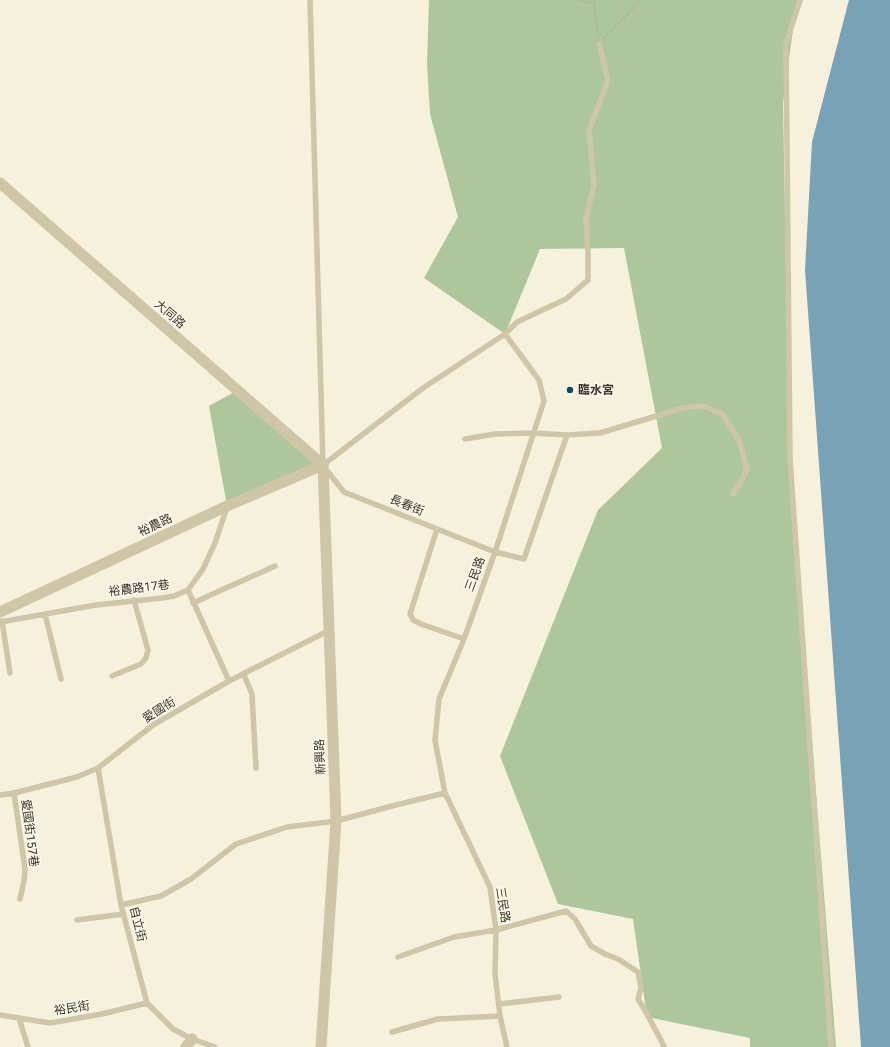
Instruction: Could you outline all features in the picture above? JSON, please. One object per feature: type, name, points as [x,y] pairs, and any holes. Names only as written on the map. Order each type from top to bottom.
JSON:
[{"type":"street","name":"大同路","points":[[0,183],[323,465]]},
{"type":"street","name":"裕農路","points":[[1,618],[227,506],[323,465]]},
{"type":"street","name":"新興路","points":[[321,1047],[336,821],[323,465]]},
{"type":"lane","points":[[310,0],[323,465]]},
{"type":"lane","points":[[800,0],[786,44],[790,459],[831,1047]]},
{"type":"lane","points":[[323,465],[423,388],[504,334],[517,322],[566,299],[588,280],[586,218],[594,185],[589,132],[608,80],[599,44]]},
{"type":"lane","name":"三民路","points":[[504,334],[539,380],[544,401],[495,552],[464,639],[439,699],[435,740],[445,793],[490,887],[496,930],[495,974],[500,1016],[507,1047]]},
{"type":"lane","points":[[465,438],[495,434],[534,433],[567,435],[600,433],[683,408],[704,406],[723,415],[739,440],[747,468],[742,480],[733,494]]},
{"type":"lane","name":"長春街","points":[[323,465],[344,492],[495,552],[524,559],[567,435]]},
{"type":"lane","name":"裕農路17巷","points":[[1,618],[45,614],[96,605],[174,596],[188,590],[203,569],[212,550],[227,506]]},
{"type":"lane","points":[[437,529],[410,614],[413,620],[421,624],[464,639]]},
{"type":"lane","points":[[193,602],[275,566]]},
{"type":"lane","points":[[188,590],[229,681]]},
{"type":"lane","points":[[112,676],[141,664],[146,658],[148,650],[134,600]]},
{"type":"lane","points":[[45,614],[61,679]]},
{"type":"lane","points":[[1,618],[10,673]]},
{"type":"lane","name":"愛國街","points":[[0,795],[14,793],[77,777],[98,768],[153,725],[229,681],[328,631]]},
{"type":"lane","points":[[244,674],[252,694],[256,768]]},
{"type":"lane","name":"自立街","points":[[98,768],[121,905],[147,1003]]},
{"type":"lane","name":"愛國街157巷","points":[[14,793],[25,869],[20,898]]},
{"type":"lane","points":[[121,905],[162,896],[190,878],[236,844],[287,827],[336,821],[396,804],[445,793]]},
{"type":"lane","points":[[398,957],[454,937],[496,930],[566,911],[575,919],[591,946],[618,959],[638,972],[641,988],[638,999],[664,1046],[663,1047]]},
{"type":"lane","points":[[77,920],[124,914]]},
{"type":"lane","points":[[499,1004],[559,997]]},
{"type":"lane","points":[[147,1003],[189,1043],[216,1047]]},
{"type":"lane","name":"裕民街","points":[[0,1015],[50,1023],[102,1014],[147,1003]]},
{"type":"lane","points":[[392,1032],[438,1019],[500,1016]]},
{"type":"lane","points":[[19,1018],[28,1047]]},
{"type":"path","points":[[578,0],[594,3],[599,44]]},
{"type":"path","points":[[599,44],[641,0]]},
{"type":"green space","points":[[429,0],[797,0],[783,103],[793,500],[836,1047],[750,1047],[750,1038],[647,1017],[633,919],[558,904],[500,756],[598,510],[662,448],[624,248],[540,249],[505,334],[424,278],[458,217],[430,114],[427,64]]},
{"type":"green space","points":[[238,390],[319,464],[227,506],[209,406]]},
{"type":"water","points":[[849,0],[890,0],[890,1047],[861,1047],[805,270],[812,142]]},
{"type":"place","name":"臨水宮","points":[[570,390]]}]
